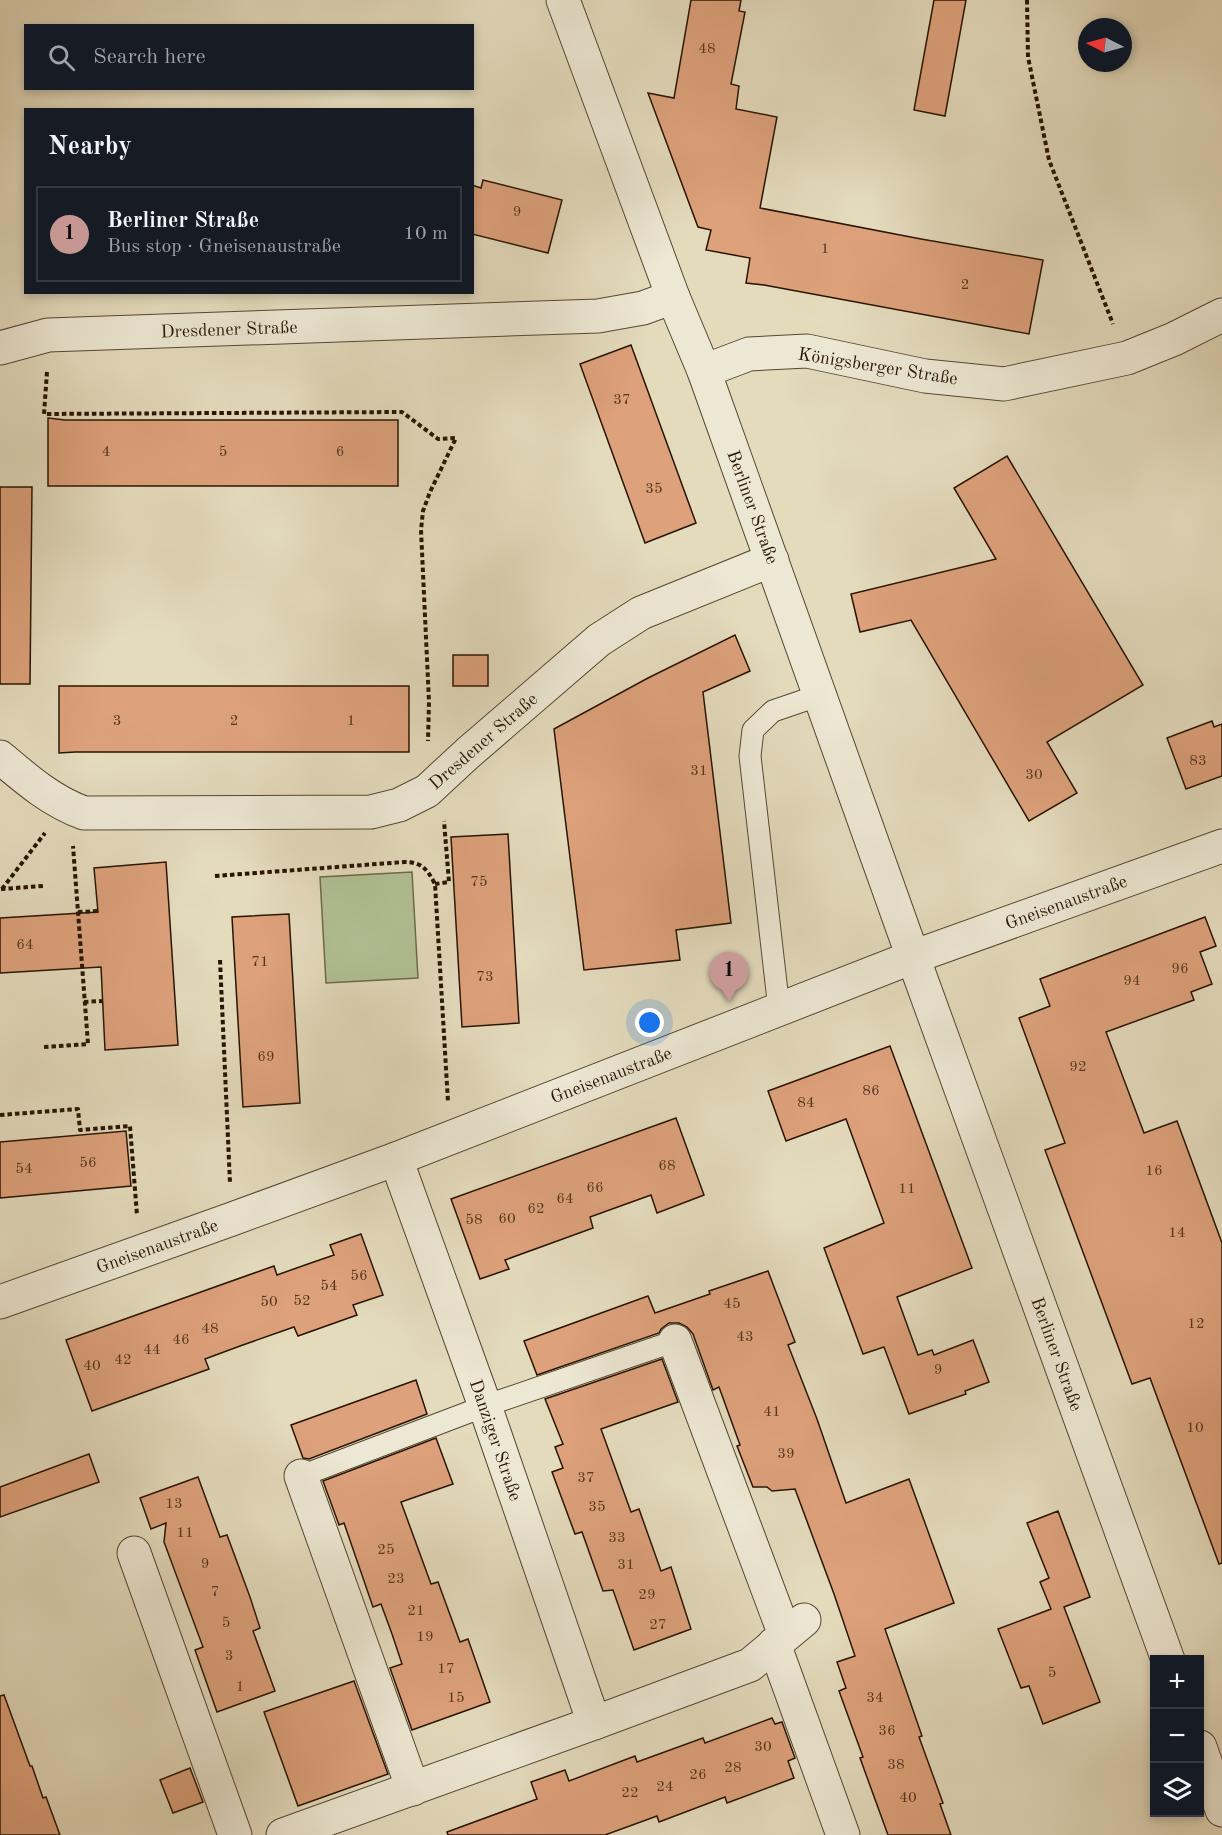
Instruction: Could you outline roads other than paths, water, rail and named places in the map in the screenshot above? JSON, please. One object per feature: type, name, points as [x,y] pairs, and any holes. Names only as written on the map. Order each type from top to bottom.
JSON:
[{"type":"street","name":"Berliner Straße","points":[[563,0],[704,371],[913,957],[1167,1655]]},
{"type":"street","name":"Dresdener Straße","points":[[0,348],[48,335],[598,316],[643,308],[674,297]]},
{"type":"street","name":"Königsberger Straße","points":[[704,371],[749,354],[807,351],[925,376],[1004,384],[1127,358],[1174,339],[1222,315]]},
{"type":"street","name":"Dresdener Straße","points":[[0,757],[62,809],[84,813],[371,812],[399,806],[427,791],[599,640],[641,613],[772,560]]},
{"type":"street","name":"Gneisenaustraße","points":[[0,1302],[396,1159],[913,957],[1222,846]]},
{"type":"street","name":"Danziger Straße","points":[[396,1159],[485,1406],[594,1723]]},
{"type":"street","points":[[675,1341],[788,1633],[843,1835]]},
{"type":"street","points":[[301,1476],[413,1788]]},
{"type":"street","points":[[134,1553],[235,1835]]},
{"type":"street","points":[[283,1835],[750,1665],[788,1633]]},
{"type":"street","points":[[1204,1758],[1222,1810]]},
{"type":"lane","points":[[779,1009],[750,756],[753,730],[773,711],[820,695]]},
{"type":"lane","points":[[301,1476],[485,1406],[675,1341]]},
{"type":"place","name":"Berliner Straße","points":[[729,1002]]}]
